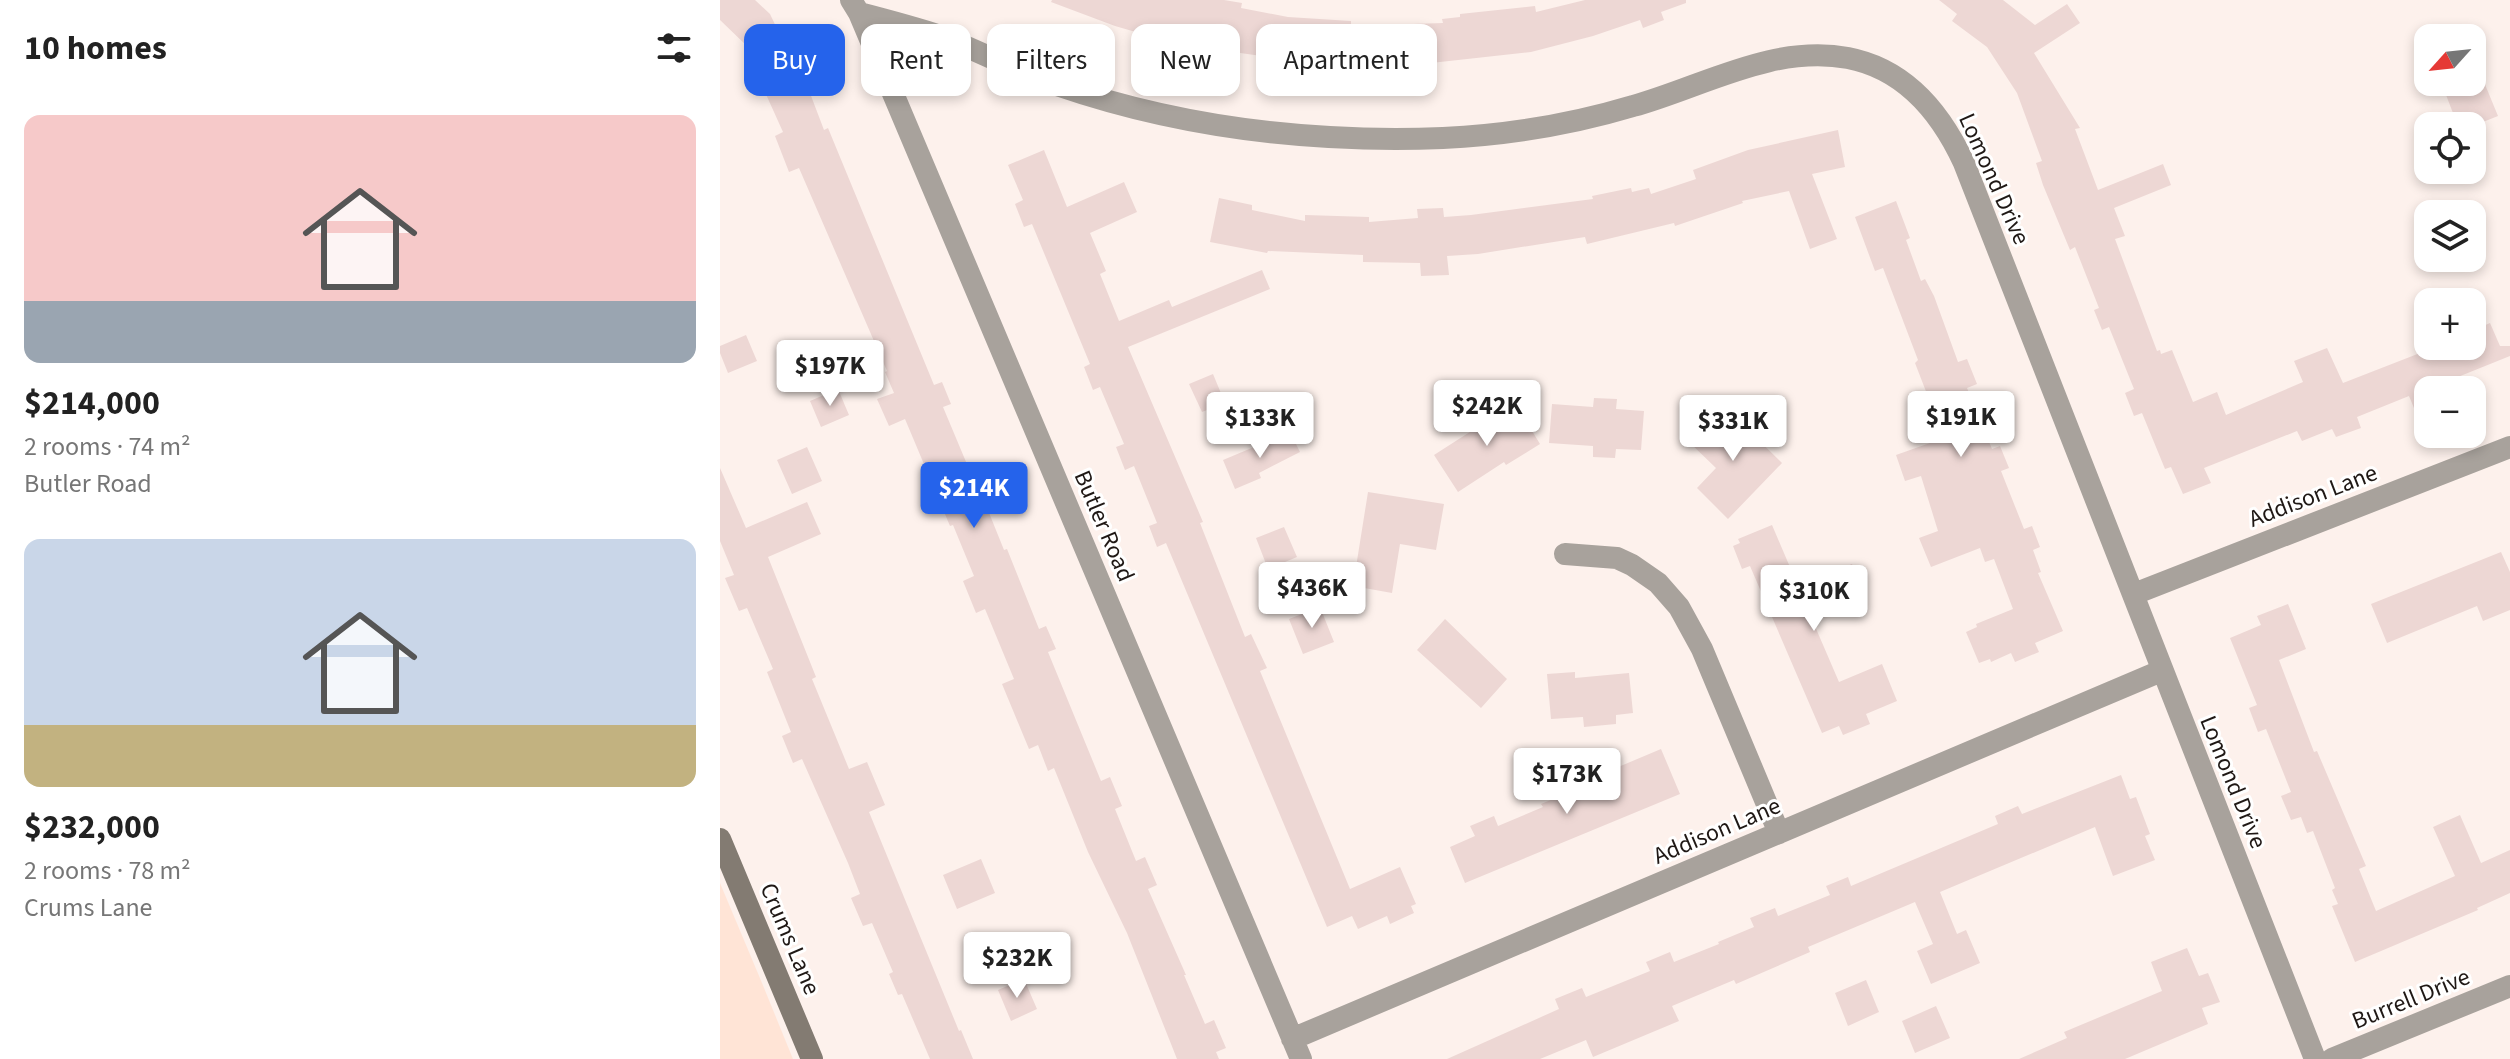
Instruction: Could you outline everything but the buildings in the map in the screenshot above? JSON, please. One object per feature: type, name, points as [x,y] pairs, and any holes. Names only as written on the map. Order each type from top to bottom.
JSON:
[{"type":"main road","name":"Crums Lane","points":[[720,839],[812,1059]]},
{"type":"street","name":"Lomond Drive","points":[[855,7],[941,37],[1055,85],[1145,111],[1206,125],[1327,139],[1445,138],[1546,126],[1632,107],[1779,58],[1807,55],[1872,65],[1915,91],[1950,133],[2315,1059]]},
{"type":"street","name":"Butler Road","points":[[855,7],[1296,1049]]},
{"type":"street","name":"Addison Lane","points":[[2134,594],[2510,447]]},
{"type":"street","points":[[1565,554],[1617,558],[1658,583],[1679,607],[1702,649],[1779,833]]},
{"type":"street","name":"Addison Lane","points":[[1296,1049],[1779,833],[2161,671]]},
{"type":"street","name":"Burrell Drive","points":[[2332,1059],[2510,986]]},
{"type":"shaded area","points":[[720,883],[762,983],[793,1059],[720,1059]]}]
